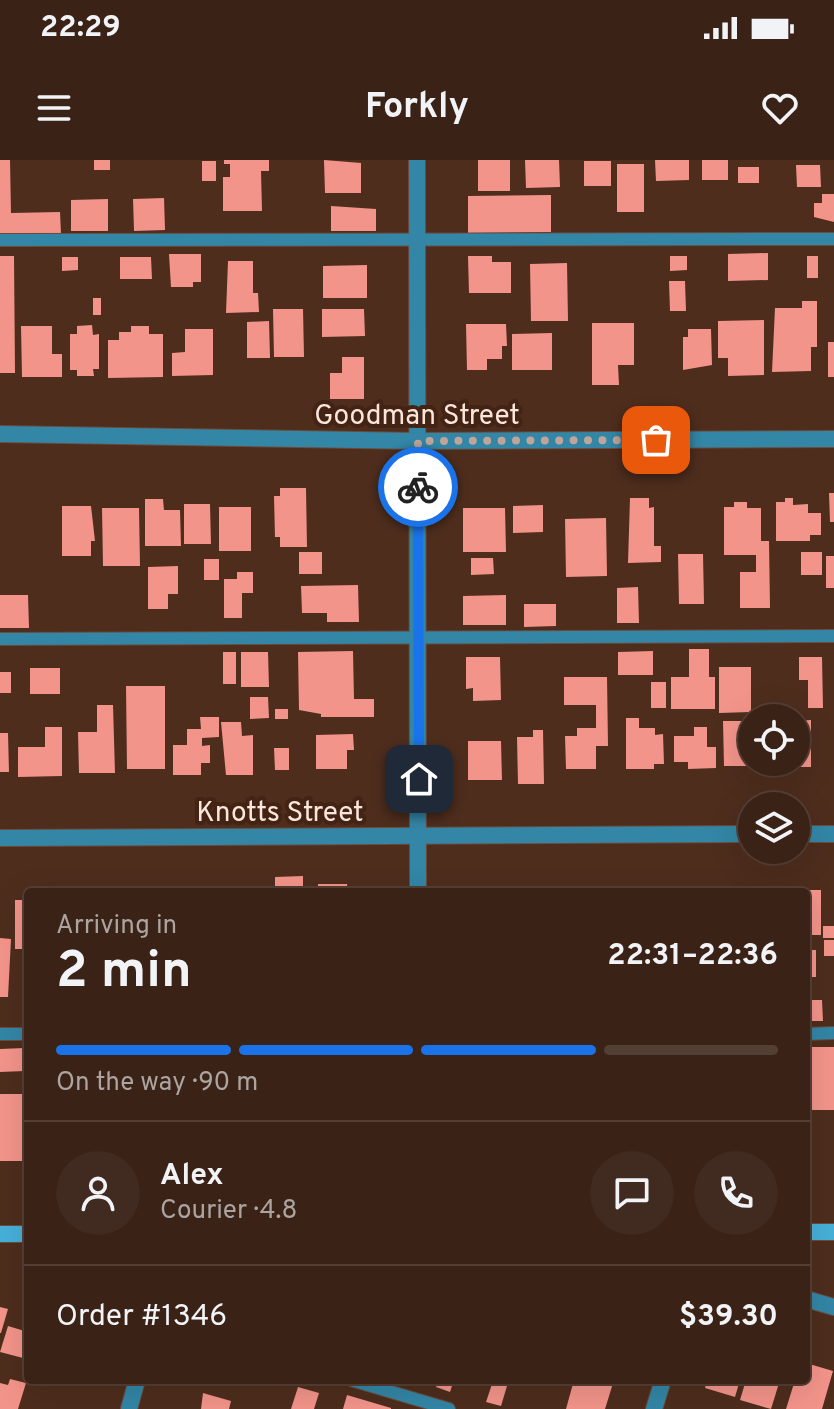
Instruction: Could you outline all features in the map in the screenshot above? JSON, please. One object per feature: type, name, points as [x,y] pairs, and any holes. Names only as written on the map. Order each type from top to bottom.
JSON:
[{"type":"street","points":[[417,160],[418,888]]},
{"type":"street","name":"Goodman Street","points":[[0,434],[418,441],[834,439]]},
{"type":"street","name":"Knotts Street","points":[[0,838],[738,834]]},
{"type":"street","points":[[810,834],[834,834]]},
{"type":"street","points":[[810,1232],[834,1232]]},
{"type":"street","points":[[0,1234],[24,1234]]},
{"type":"street","points":[[810,1300],[834,1307]]},
{"type":"street","points":[[129,1409],[136,1384]]},
{"type":"street","points":[[654,1409],[662,1384]]},
{"type":"lane","points":[[0,240],[834,239]]},
{"type":"lane","points":[[0,639],[418,635],[834,636]]},
{"type":"lane","points":[[810,1034],[834,1033]]},
{"type":"lane","points":[[0,1034],[24,1034]]},
{"type":"lane","points":[[365,1384],[449,1409]]},
{"type":"building","points":[[0,160],[10,160],[11,213],[60,212],[61,234],[0,234]]},
{"type":"building","points":[[94,160],[110,160],[110,170],[94,170]]},
{"type":"building","points":[[224,160],[269,160],[269,171],[261,171],[262,211],[223,211],[223,177],[230,177],[230,164],[224,164]]},
{"type":"building","points":[[324,160],[361,163],[361,193],[325,193]]},
{"type":"building","points":[[478,160],[510,160],[510,191],[478,191]]},
{"type":"building","points":[[525,160],[559,160],[560,187],[526,188]]},
{"type":"building","points":[[655,160],[689,160],[689,180],[656,181]]},
{"type":"building","points":[[702,160],[728,160],[728,180],[702,180]]},
{"type":"building","points":[[202,161],[216,161],[216,181],[202,181]]},
{"type":"building","points":[[584,161],[611,161],[611,186],[584,186]]},
{"type":"building","points":[[617,164],[644,164],[644,212],[617,212]]},
{"type":"building","points":[[796,165],[820,165],[821,187],[797,187]]},
{"type":"building","points":[[738,167],[759,167],[759,183],[738,183]]},
{"type":"building","points":[[822,194],[834,194],[834,222],[814,217],[814,203],[822,203]]},
{"type":"building","points":[[551,195],[551,232],[468,233],[468,196]]},
{"type":"building","points":[[164,198],[165,230],[134,231],[133,199]]},
{"type":"building","points":[[108,199],[108,231],[71,231],[71,200]]},
{"type":"building","points":[[331,206],[376,209],[376,231],[331,231]]},
{"type":"building","points":[[768,253],[768,280],[728,281],[728,254]]},
{"type":"building","points":[[169,254],[201,254],[201,282],[193,282],[193,287],[171,287]]},
{"type":"building","points":[[0,256],[14,256],[15,373],[0,373]]},
{"type":"building","points":[[468,256],[492,256],[492,262],[511,262],[511,293],[469,293]]},
{"type":"building","points":[[670,256],[687,256],[687,270],[670,271]]},
{"type":"building","points":[[807,256],[818,256],[818,278],[807,278]]},
{"type":"building","points":[[62,257],[78,257],[78,270],[62,271]]},
{"type":"building","points":[[120,257],[151,257],[152,279],[120,279]]},
{"type":"building","points":[[228,261],[253,261],[253,293],[258,293],[259,312],[226,313]]},
{"type":"building","points":[[567,263],[568,321],[531,321],[530,264]]},
{"type":"building","points":[[367,265],[367,298],[323,298],[323,266]]},
{"type":"building","points":[[669,281],[685,281],[686,311],[670,311]]},
{"type":"building","points":[[93,298],[101,298],[101,315],[93,315]]},
{"type":"building","points":[[802,301],[817,301],[817,347],[811,347],[811,371],[772,372],[775,308],[802,308]]},
{"type":"building","points":[[273,309],[303,309],[304,357],[274,357]]},
{"type":"building","points":[[322,309],[364,309],[365,336],[322,337]]},
{"type":"building","points":[[764,320],[764,375],[728,376],[728,358],[718,358],[718,321]]},
{"type":"building","points":[[269,321],[270,358],[247,358],[247,322]]},
{"type":"building","points":[[592,323],[634,323],[634,365],[618,365],[619,385],[592,385]]},
{"type":"building","points":[[466,324],[506,324],[507,346],[502,346],[502,359],[487,359],[487,370],[467,370]]},
{"type":"building","points":[[92,325],[93,335],[99,334],[99,369],[93,369],[94,376],[77,376],[77,370],[70,370],[70,334],[77,334],[77,326]]},
{"type":"building","points":[[21,326],[52,326],[52,354],[62,354],[62,377],[22,377]]},
{"type":"building","points":[[131,326],[149,326],[149,334],[163,334],[163,377],[108,378],[108,340],[119,340],[119,332],[131,332]]},
{"type":"building","points":[[185,329],[213,329],[213,375],[172,376],[172,353],[185,352]]},
{"type":"building","points":[[688,329],[711,329],[712,365],[683,370],[683,337],[688,337]]},
{"type":"building","points":[[552,333],[552,370],[512,370],[512,334]]},
{"type":"building","points":[[828,342],[834,342],[834,377],[828,377]]},
{"type":"building","points":[[342,357],[364,357],[364,399],[330,399],[330,373],[342,373]]},
{"type":"building","points":[[280,488],[306,488],[307,547],[280,547],[280,537],[275,537],[274,496],[280,496]]},
{"type":"building","points":[[829,493],[834,493],[834,522],[830,522]]},
{"type":"building","points":[[630,498],[649,498],[649,508],[654,507],[654,546],[661,546],[661,562],[628,563]]},
{"type":"building","points":[[785,498],[793,498],[793,505],[808,504],[808,513],[821,513],[821,535],[810,535],[810,541],[776,541],[776,502],[785,502]]},
{"type":"building","points":[[145,499],[163,499],[164,510],[180,510],[181,546],[145,546]]},
{"type":"building","points":[[734,502],[747,502],[747,508],[761,508],[761,541],[769,541],[770,608],[740,608],[740,572],[756,572],[756,555],[724,555],[724,507],[734,507]]},
{"type":"building","points":[[184,504],[210,504],[211,544],[184,544]]},
{"type":"building","points":[[543,505],[543,532],[513,533],[513,506]]},
{"type":"building","points":[[62,506],[91,506],[95,541],[91,541],[91,556],[62,556]]},
{"type":"building","points":[[219,507],[251,507],[251,551],[219,551]]},
{"type":"building","points":[[102,508],[139,508],[140,566],[103,566]]},
{"type":"building","points":[[463,508],[505,508],[506,552],[463,552]]},
{"type":"building","points":[[606,518],[607,576],[566,577],[565,519]]},
{"type":"building","points":[[299,552],[322,552],[322,574],[299,574]]},
{"type":"building","points":[[801,552],[822,552],[822,575],[801,575]]},
{"type":"building","points":[[678,554],[703,554],[704,604],[679,604]]},
{"type":"building","points":[[826,556],[834,556],[834,588],[826,588]]},
{"type":"building","points":[[471,558],[493,558],[494,574],[471,575]]},
{"type":"building","points":[[204,559],[219,559],[219,580],[204,580]]},
{"type":"building","points":[[178,566],[178,594],[168,594],[168,609],[148,609],[148,567]]},
{"type":"building","points":[[237,572],[253,572],[253,593],[242,593],[242,618],[224,618],[224,579],[237,579]]},
{"type":"building","points":[[358,585],[359,622],[327,622],[327,613],[302,613],[301,586]]},
{"type":"building","points":[[638,587],[639,623],[617,623],[617,588]]},
{"type":"building","points":[[0,595],[28,595],[29,628],[0,628]]},
{"type":"building","points":[[506,595],[506,625],[463,625],[463,596]]},
{"type":"building","points":[[524,604],[556,604],[556,626],[524,627]]},
{"type":"building","points":[[689,649],[709,649],[709,677],[715,677],[715,709],[671,709],[671,677],[689,677]]},
{"type":"building","points":[[353,651],[354,699],[374,699],[374,717],[321,717],[321,714],[299,710],[298,652]]},
{"type":"building","points":[[653,651],[653,675],[618,675],[618,652]]},
{"type":"building","points":[[223,652],[236,652],[236,684],[223,684]]},
{"type":"building","points":[[241,652],[268,652],[269,687],[241,687]]},
{"type":"building","points":[[466,657],[500,657],[501,700],[473,701],[473,688],[466,689]]},
{"type":"building","points":[[799,657],[822,657],[823,708],[810,708],[808,680],[799,680]]},
{"type":"building","points":[[719,667],[751,667],[751,704],[738,704],[738,712],[719,713]]},
{"type":"building","points":[[30,668],[60,668],[60,694],[30,694]]},
{"type":"building","points":[[0,672],[11,672],[11,693],[0,693]]},
{"type":"building","points":[[564,677],[607,677],[608,746],[596,746],[596,769],[566,769],[565,736],[577,736],[577,728],[596,728],[596,705],[564,705]]},
{"type":"building","points":[[651,682],[666,682],[666,708],[651,708]]},
{"type":"building","points":[[126,686],[165,686],[165,769],[127,769]]},
{"type":"building","points":[[250,697],[268,697],[269,718],[250,719]]},
{"type":"building","points":[[97,705],[113,705],[115,773],[79,773],[78,732],[97,732]]},
{"type":"building","points":[[275,709],[288,709],[288,719],[275,719]]},
{"type":"building","points":[[200,717],[219,717],[219,737],[202,738],[202,746],[210,745],[210,763],[201,763],[201,775],[173,775],[173,745],[187,745],[187,729],[201,729]]},
{"type":"building","points":[[626,718],[639,718],[639,728],[655,728],[655,735],[663,734],[664,764],[654,764],[654,769],[626,769]]},
{"type":"building","points":[[811,720],[811,767],[810,767]]},
{"type":"building","points":[[723,721],[738,721],[738,766],[724,766]]},
{"type":"building","points":[[221,722],[241,722],[242,736],[253,735],[253,775],[226,775]]},
{"type":"building","points":[[45,727],[62,727],[62,776],[18,777],[18,747],[45,747]]},
{"type":"building","points":[[694,727],[707,727],[707,747],[716,747],[716,768],[688,769],[688,762],[674,762],[674,736],[694,736]]},
{"type":"building","points":[[533,730],[543,730],[544,784],[518,784],[517,737],[533,737]]},
{"type":"building","points":[[0,733],[8,733],[9,772],[0,772]]},
{"type":"building","points":[[353,734],[354,750],[347,750],[347,769],[316,769],[316,735]]},
{"type":"building","points":[[468,741],[501,741],[502,780],[468,780]]},
{"type":"building","points":[[274,748],[289,748],[289,770],[275,770]]},
{"type":"building","points":[[303,876],[303,888],[275,888],[275,877]]},
{"type":"building","points":[[318,884],[347,884],[348,888],[318,888]]},
{"type":"building","points":[[471,886],[497,886],[497,888]]},
{"type":"building","points":[[810,890],[821,890],[821,935],[810,935]]},
{"type":"building","points":[[15,900],[24,900],[24,949],[15,949]]},
{"type":"building","points":[[823,926],[834,926],[834,938],[823,938]]},
{"type":"building","points":[[0,938],[11,939],[8,997],[0,997]]},
{"type":"building","points":[[824,940],[834,940],[834,956],[824,956]]},
{"type":"building","points":[[810,950],[816,950],[816,977],[810,977]]},
{"type":"building","points":[[810,1000],[822,1000],[823,1021],[810,1021]]},
{"type":"building","points":[[810,1047],[834,1047],[834,1110],[810,1110]]},
{"type":"building","points":[[24,1048],[24,1071],[0,1072],[0,1049]]},
{"type":"building","points":[[0,1094],[24,1094],[24,1161],[0,1161]]},
{"type":"building","points":[[0,1307],[8,1309],[1,1333],[0,1333]]},
{"type":"building","points":[[8,1326],[24,1331],[23,1358],[0,1352]]},
{"type":"building","points":[[810,1364],[833,1371],[822,1409],[786,1409],[794,1384],[810,1384]]},
{"type":"building","points":[[10,1379],[26,1384],[18,1409],[0,1409],[0,1383],[8,1385]]},
{"type":"building","points":[[437,1384],[453,1384],[450,1392],[436,1387]]},
{"type":"building","points":[[492,1384],[507,1386],[501,1406],[486,1402]]},
{"type":"building","points":[[573,1384],[613,1384],[605,1409],[566,1409]]},
{"type":"building","points":[[706,1384],[739,1384],[735,1397],[705,1388]]},
{"type":"building","points":[[745,1384],[779,1384],[771,1409],[740,1400]]},
{"type":"building","points":[[298,1387],[319,1393],[314,1409],[291,1409]]},
{"type":"building","points":[[203,1393],[231,1401],[229,1409],[201,1409]]},
{"type":"building","points":[[347,1395],[391,1408],[391,1409],[343,1409]]},
{"type":"way so far","points":[[418,487],[418,441],[656,440]]},
{"type":"route","points":[[418,487],[419,779]]}]
